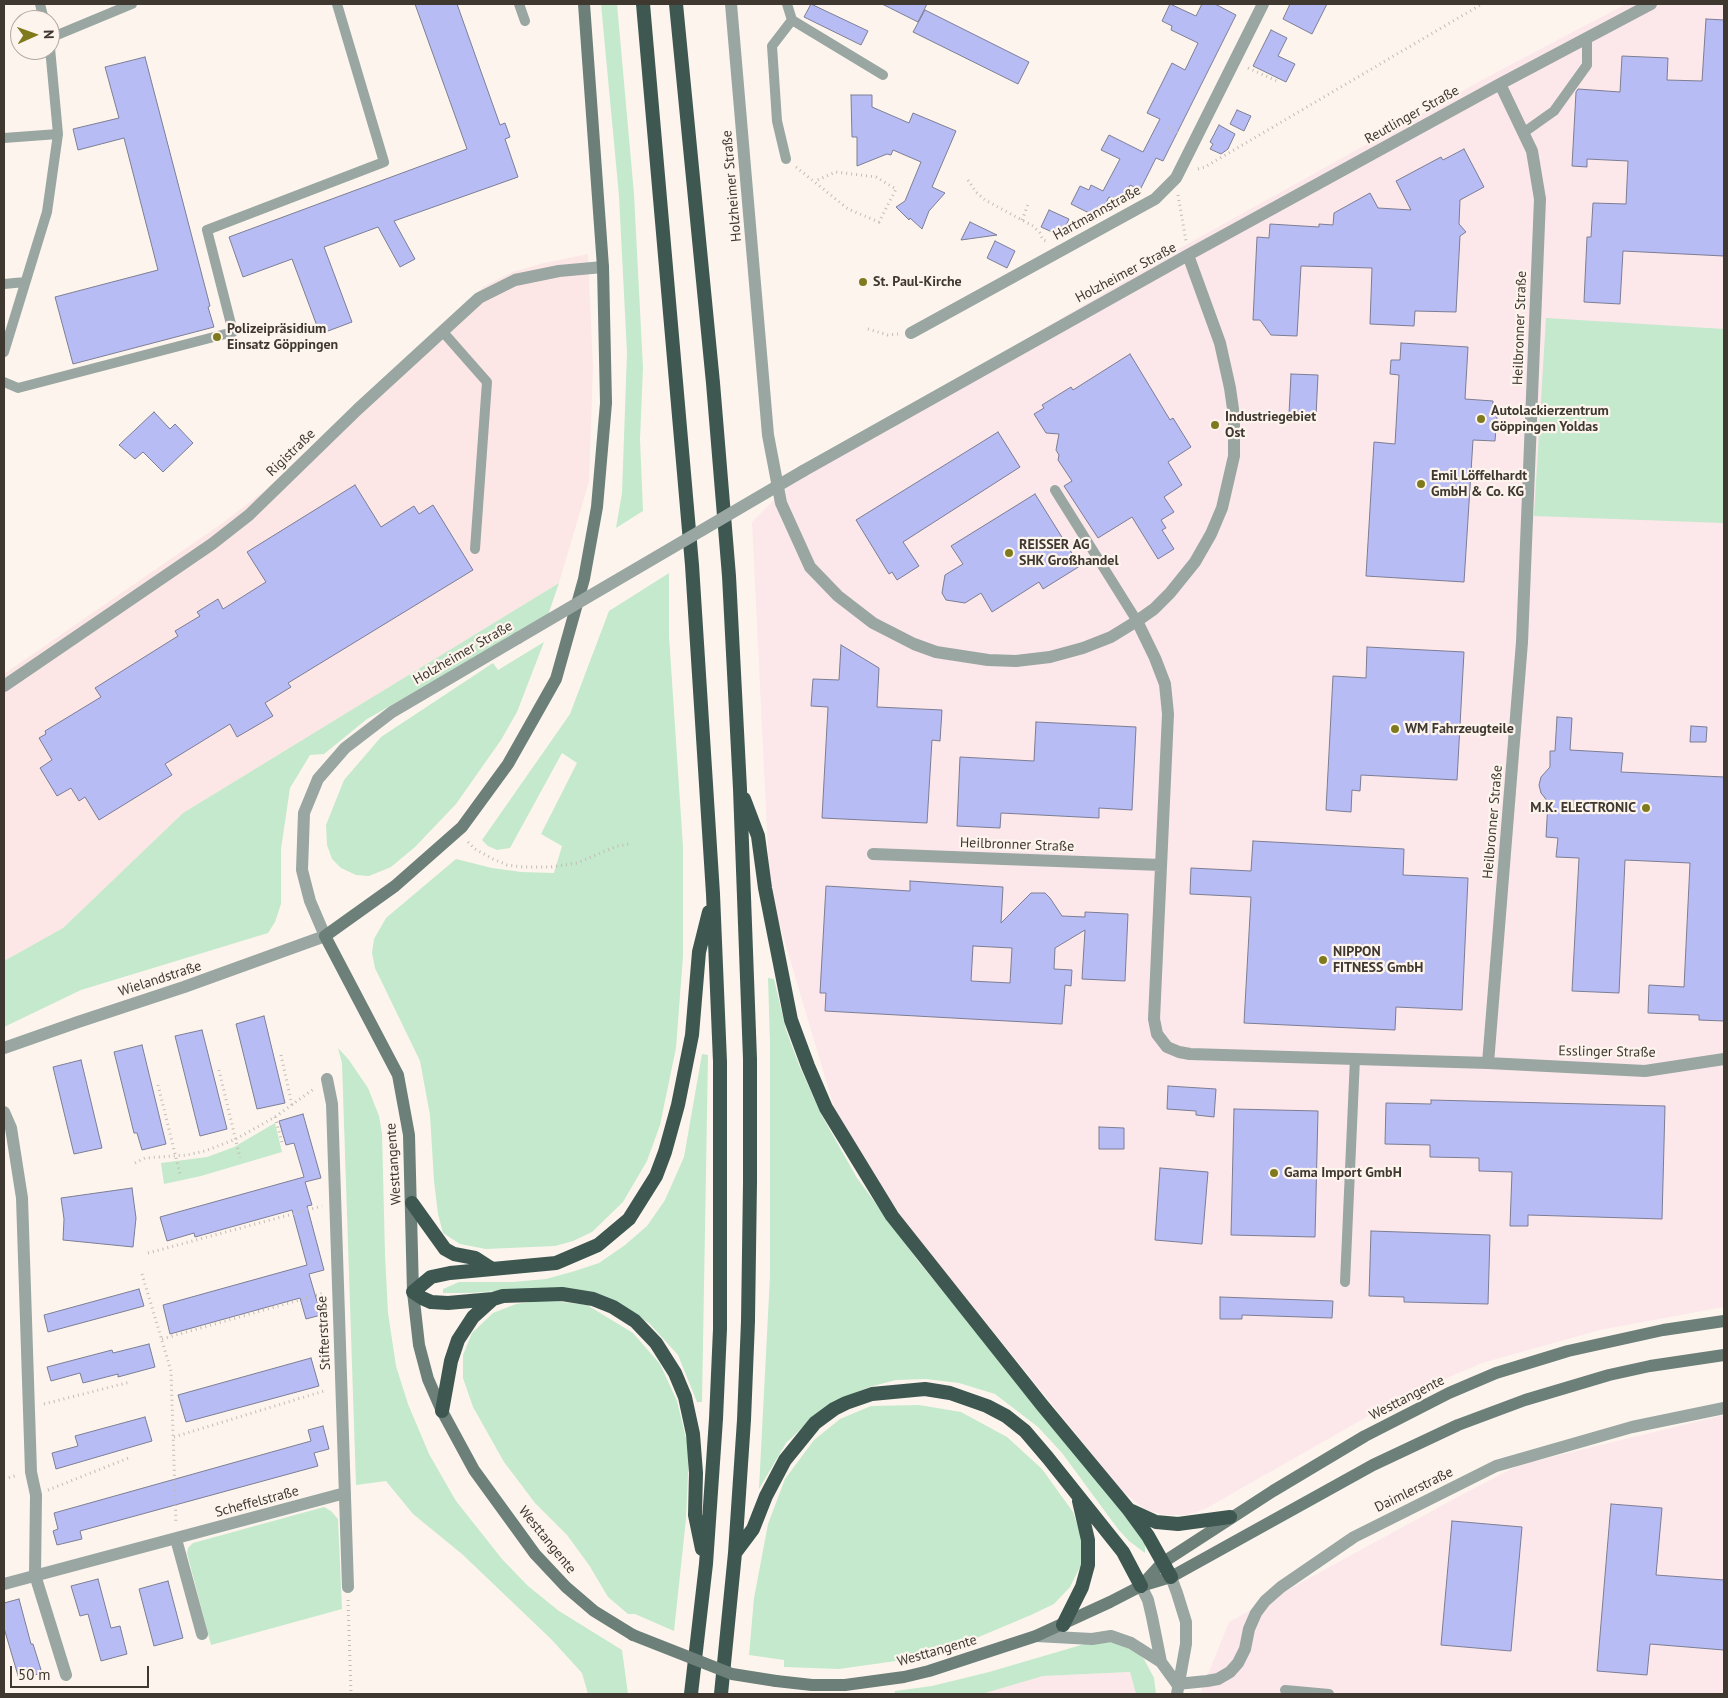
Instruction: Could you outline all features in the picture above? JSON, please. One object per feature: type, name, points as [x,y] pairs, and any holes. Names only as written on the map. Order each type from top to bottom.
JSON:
[{"type":"highway","points":[[643,4],[692,565],[713,894],[720,1062],[720,1319],[716,1419],[706,1564],[692,1694]]},
{"type":"highway","points":[[676,4],[716,412],[729,576],[740,789],[750,1059],[748,1341],[735,1553],[721,1694]]},
{"type":"highway","points":[[740,789],[758,836],[765,888],[791,1020],[826,1108],[892,1216],[1042,1405],[1129,1510],[1148,1536],[1171,1577]]},
{"type":"highway","points":[[706,1564],[695,1515],[696,1473],[693,1434],[685,1397],[675,1374],[656,1343],[635,1321],[613,1307],[593,1299],[562,1294],[503,1296],[493,1299],[448,1303],[431,1302],[414,1292],[431,1277],[450,1273],[556,1263],[598,1245],[629,1219],[656,1176],[678,1105],[692,1035],[699,952],[713,894]]},
{"type":"highway","points":[[412,1203],[446,1249],[454,1254],[475,1258],[492,1269]]},
{"type":"highway","points":[[442,1411],[451,1360],[458,1340],[473,1316],[493,1299]]},
{"type":"highway","points":[[735,1553],[753,1529],[766,1496],[784,1460],[815,1423],[834,1409],[872,1394],[925,1388],[950,1392],[987,1406],[1006,1416],[1025,1431],[1123,1552],[1141,1586]]},
{"type":"highway","points":[[1063,1624],[1082,1587],[1088,1565],[1088,1540],[1076,1493]]},
{"type":"highway","points":[[1129,1510],[1156,1522],[1178,1524],[1230,1517]]},
{"type":"main road","points":[[325,936],[395,886],[457,830],[508,764],[556,678],[584,579],[597,507],[606,403],[603,267],[584,4]]},
{"type":"main road","name":"Westtangente","points":[[325,936],[398,1074],[409,1136],[414,1292],[419,1345],[428,1379],[442,1411],[474,1470],[535,1554],[566,1587],[594,1611],[633,1636],[732,1674],[812,1685],[845,1685],[904,1677],[929,1671],[1036,1636],[1141,1586],[1171,1577],[1373,1465],[1458,1425],[1525,1400],[1609,1375],[1650,1366],[1724,1355]]},
{"type":"main road","name":"Westtangente","points":[[1141,1586],[1162,1563],[1230,1517],[1366,1436],[1449,1393],[1496,1373],[1568,1351],[1663,1330],[1724,1321]]},
{"type":"street","name":"Holzheimer Straße","points":[[325,936],[310,901],[302,870],[304,813],[318,779],[345,748],[392,712],[518,638],[803,470],[1188,255],[1220,343],[1234,416],[1234,456],[1222,508],[1211,534],[1195,562],[1170,593],[1154,609],[1137,621],[1111,637],[1092,644],[1050,657],[1016,661],[959,656],[936,652],[914,644],[873,623],[838,596],[810,567],[781,503],[768,435],[731,4]]},
{"type":"street","name":"Hartmannstraße","points":[[911,333],[1155,199],[1176,178],[1263,4]]},
{"type":"street","name":"Reutlinger Straße","points":[[1188,255],[1500,84],[1652,4]]},
{"type":"street","name":"Heilbronner Straße","points":[[1488,1062],[1522,642],[1540,198],[1532,151],[1500,84]]},
{"type":"street","name":"Rigistraße","points":[[4,686],[212,544],[249,514],[358,409],[479,298],[515,280],[559,271],[603,267]]},
{"type":"street","points":[[1137,621],[1165,684],[1169,722],[1154,1019],[1157,1034],[1167,1047],[1190,1054],[1488,1062]]},
{"type":"street","name":"Heilbronner Straße","points":[[873,854],[1161,865]]},
{"type":"street","name":"Wielandstraße","points":[[4,1048],[184,987],[325,936]]},
{"type":"street","name":"Esslinger Straße","points":[[1488,1062],[1645,1070],[1724,1059]]},
{"type":"street","name":"Stifterstraße","points":[[327,1079],[332,1104],[348,1586]]},
{"type":"street","points":[[4,1112],[10,1128],[22,1198],[31,1472],[36,1495],[35,1575],[66,1675]]},
{"type":"street","name":"Daimlerstraße","points":[[1177,1689],[1212,1680],[1230,1672],[1238,1663],[1245,1649],[1249,1629],[1265,1600],[1281,1586],[1354,1536],[1496,1466],[1632,1427],[1724,1408]]},
{"type":"street","name":"Scheffelstraße","points":[[4,1584],[345,1493]]},
{"type":"street","points":[[176,1539],[202,1634]]},
{"type":"street","points":[[1171,1577],[1178,1593],[1186,1622],[1186,1644],[1177,1689]]},
{"type":"street","points":[[1141,1586],[1148,1600],[1161,1662],[1177,1689]]},
{"type":"street","points":[[1036,1636],[1092,1639],[1111,1636],[1131,1643],[1161,1662]]},
{"type":"lane","points":[[60,34],[132,4]]},
{"type":"lane","points":[[4,382],[18,388],[233,332],[207,230],[384,162],[337,4]]},
{"type":"lane","points":[[519,4],[525,21]]},
{"type":"lane","points":[[787,4],[792,20],[883,75]]},
{"type":"lane","points":[[786,160],[778,122],[772,46],[792,20]]},
{"type":"lane","points":[[1523,133],[1554,111],[1586,65],[1587,38]]},
{"type":"lane","points":[[4,352],[46,212],[58,134],[51,60]]},
{"type":"lane","points":[[4,138],[58,134]]},
{"type":"lane","points":[[4,284],[25,282]]},
{"type":"lane","points":[[443,332],[487,382],[476,548]]},
{"type":"lane","points":[[1055,490],[1137,621]]},
{"type":"lane","points":[[1345,1282],[1355,1058]]},
{"type":"lane","points":[[1285,1690],[1329,1694]]},
{"type":"path","points":[[1188,255],[1176,178],[1205,167],[1482,4]]},
{"type":"path","points":[[1234,61],[1277,81]]},
{"type":"path","points":[[786,160],[815,181],[848,209],[880,222],[896,189],[876,178],[836,172],[815,181]]},
{"type":"path","points":[[968,180],[976,192],[985,200],[1033,226],[1040,233],[1043,240],[1064,249]]},
{"type":"path","points":[[1022,220],[1030,202]]},
{"type":"path","points":[[868,329],[888,335],[911,333]]},
{"type":"path","points":[[457,830],[475,849],[492,859],[508,865],[523,867],[551,867],[577,863],[617,846],[628,844]]},
{"type":"path","points":[[281,1055],[292,1105]]},
{"type":"path","points":[[219,1070],[240,1158]]},
{"type":"path","points":[[135,1163],[145,1158],[205,1151],[236,1139],[275,1117],[327,1079]]},
{"type":"path","points":[[158,1084],[180,1174]]},
{"type":"path","points":[[275,1117],[284,1146]]},
{"type":"path","points":[[148,1252],[334,1202]]},
{"type":"path","points":[[142,1274],[171,1371],[176,1539]]},
{"type":"path","points":[[162,1340],[337,1289]]},
{"type":"path","points":[[29,1408],[130,1382]]},
{"type":"path","points":[[174,1437],[342,1386]]},
{"type":"path","points":[[36,1495],[131,1457]]},
{"type":"path","points":[[348,1586],[351,1694]]},
{"type":"shaded area","points":[[1626,4],[1724,4],[1724,1307],[1600,1330],[1482,1363],[1400,1398],[1205,1509],[1186,1515],[1165,1515],[1146,1510],[1122,1491],[904,1221],[835,1111],[770,892],[752,522],[803,471],[1182,247],[1495,73]]},
{"type":"shaded area","points":[[588,254],[593,368],[589,482],[559,583],[183,813],[63,928],[4,961],[4,674],[224,522],[265,490],[483,287],[512,272]]},
{"type":"shaded area","points":[[1724,1415],[1724,1694],[1200,1694],[1229,1622],[1454,1499],[1519,1465]]},
{"type":"shaded area","points":[[1130,1672],[1136,1694],[982,1694],[1043,1676]]},
{"type":"green space","points":[[601,4],[617,4],[634,194],[643,368],[640,439],[643,511],[616,528],[622,493],[627,353],[619,196]]},
{"type":"green space","points":[[1546,318],[1724,329],[1724,523],[1534,516]]},
{"type":"green space","points":[[669,573],[669,636],[683,847],[683,956],[676,1048],[660,1125],[647,1161],[623,1202],[592,1232],[573,1241],[555,1246],[486,1249],[460,1244],[443,1233],[438,1214],[434,1181],[430,1115],[420,1061],[375,968],[372,953],[374,939],[386,918],[456,859],[492,868],[521,872],[554,873],[562,846],[541,834],[577,763],[562,753],[510,848],[497,850],[488,846],[482,840],[570,714],[609,611]]},
{"type":"green space","points":[[559,583],[547,618],[367,719],[324,754],[310,755],[290,788],[281,849],[281,904],[275,922],[268,933],[81,990],[4,1027],[4,961],[63,928],[183,813]]},
{"type":"green space","points":[[544,642],[517,712],[501,740],[456,804],[415,847],[391,867],[369,876],[356,875],[341,868],[332,859],[327,845],[326,825],[344,780],[381,737],[493,663],[498,670]]},
{"type":"green space","points":[[768,978],[774,979],[786,1030],[799,1065],[822,1116],[857,1178],[918,1261],[1132,1521],[1145,1544],[1145,1553],[1129,1541],[1118,1529],[1062,1453],[1038,1427],[995,1394],[959,1383],[926,1379],[896,1380],[869,1387],[850,1395],[825,1409],[786,1443],[759,1489],[770,1276],[770,1042]]},
{"type":"green space","points":[[338,1048],[349,1060],[368,1088],[379,1116],[382,1133],[388,1313],[396,1366],[408,1404],[429,1454],[456,1501],[502,1559],[528,1586],[559,1611],[622,1650],[628,1694],[588,1694],[582,1673],[551,1639],[462,1554],[413,1514],[386,1481],[356,1485],[342,1063]]},
{"type":"green space","points":[[702,1054],[708,1055],[702,1402],[697,1402],[678,1355],[649,1323],[620,1306],[521,1289],[443,1293],[443,1289],[459,1282],[513,1282],[546,1279],[575,1271],[599,1263],[625,1245],[647,1226],[665,1200],[684,1157]]},
{"type":"green space","points":[[275,1123],[282,1152],[201,1176],[164,1184],[161,1163],[207,1157],[234,1147]]},
{"type":"green space","points":[[545,1300],[587,1305],[633,1333],[660,1364],[677,1401],[689,1451],[686,1519],[674,1631],[635,1614],[628,1614],[608,1597],[589,1565],[567,1535],[535,1503],[504,1462],[473,1407],[463,1378],[463,1355],[472,1333],[493,1313],[516,1304]]},
{"type":"green space","points":[[919,1405],[961,1412],[1007,1437],[1042,1469],[1073,1512],[1082,1539],[1082,1563],[1070,1587],[1054,1604],[1031,1615],[974,1639],[910,1659],[839,1669],[784,1667],[784,1660],[749,1655],[754,1598],[768,1524],[785,1479],[814,1440],[840,1419],[871,1406]]},
{"type":"green space","points":[[324,1507],[331,1511],[338,1519],[342,1609],[211,1645],[187,1553],[188,1548],[193,1543]]},
{"type":"green space","points":[[1109,1640],[1137,1652],[1144,1659],[1154,1678],[1156,1694],[1136,1694],[1130,1672],[1043,1676],[982,1694],[894,1694],[895,1691],[932,1686],[989,1672],[1088,1643]]},
{"type":"building","points":[[415,4],[457,4],[500,125],[505,123],[510,137],[505,139],[518,177],[394,221],[415,259],[400,267],[378,227],[324,247],[352,322],[320,334],[292,259],[243,277],[229,237],[467,149]]},
{"type":"building","points":[[811,4],[868,31],[861,45],[804,17]]},
{"type":"building","points":[[882,4],[927,4],[918,22]]},
{"type":"building","points":[[1170,4],[1196,16],[1202,4],[1215,4],[1236,15],[1163,161],[1156,158],[1140,190],[1130,185],[1122,203],[1109,197],[1101,212],[1096,210],[1093,215],[1071,204],[1080,186],[1089,190],[1091,185],[1103,191],[1120,159],[1101,150],[1109,135],[1143,152],[1160,119],[1147,113],[1172,63],[1185,70],[1198,43],[1171,30],[1172,26],[1162,21]]},
{"type":"building","points":[[1290,4],[1327,4],[1312,34],[1283,19]]},
{"type":"building","points":[[925,10],[1029,62],[1018,84],[913,32]]},
{"type":"building","points":[[1706,19],[1724,20],[1724,256],[1623,251],[1620,304],[1584,302],[1587,237],[1591,237],[1593,203],[1626,204],[1628,161],[1587,159],[1587,167],[1572,166],[1576,92],[1578,89],[1620,92],[1622,56],[1668,58],[1667,80],[1702,81]]},
{"type":"building","points":[[1271,30],[1287,38],[1278,56],[1295,64],[1286,82],[1253,66]]},
{"type":"building","points":[[145,57],[214,327],[73,364],[55,297],[158,270],[124,138],[78,150],[73,129],[119,118],[105,67]]},
{"type":"building","points":[[851,95],[872,95],[872,107],[909,123],[913,113],[956,131],[932,187],[945,193],[929,211],[922,229],[910,218],[909,220],[896,207],[905,201],[921,162],[893,150],[891,155],[887,154],[857,166],[857,137],[852,137]]},
{"type":"building","points":[[1237,110],[1251,116],[1244,131],[1230,124]]},
{"type":"building","points":[[1219,125],[1235,134],[1228,149],[1221,154],[1210,149],[1213,144],[1210,142]]},
{"type":"building","points":[[1464,149],[1484,187],[1460,200],[1459,224],[1466,232],[1460,236],[1456,312],[1415,311],[1414,326],[1370,324],[1372,268],[1301,266],[1297,336],[1271,335],[1260,320],[1253,320],[1257,237],[1269,238],[1270,224],[1319,227],[1319,224],[1333,225],[1334,213],[1370,193],[1378,208],[1411,210],[1396,181],[1441,157],[1443,160]]},
{"type":"building","points":[[1049,210],[1069,219],[1061,236],[1041,227]]},
{"type":"building","points":[[970,222],[997,235],[961,240]]},
{"type":"building","points":[[995,241],[1015,251],[1007,268],[987,258]]},
{"type":"building","name":"Emil Löffelhardt GmbH & Co. KG","points":[[1401,343],[1468,347],[1465,399],[1493,401],[1492,415],[1497,416],[1495,441],[1473,440],[1464,582],[1366,576],[1374,442],[1395,444],[1399,375],[1390,374],[1391,360],[1400,360]]},
{"type":"building","points":[[1130,354],[1170,420],[1173,418],[1191,447],[1168,462],[1182,485],[1164,497],[1174,512],[1161,520],[1166,528],[1162,530],[1174,549],[1158,559],[1132,517],[1098,538],[1064,486],[1072,481],[1058,460],[1059,455],[1056,450],[1059,434],[1046,433],[1034,414],[1044,408],[1042,405],[1071,387],[1073,390]]},
{"type":"building","points":[[1291,374],[1318,375],[1316,416],[1289,414]]},
{"type":"building","points":[[154,412],[170,429],[175,424],[193,443],[163,472],[143,452],[135,459],[119,445]]},
{"type":"building","points":[[998,432],[1020,467],[903,542],[919,566],[897,580],[892,572],[889,574],[856,520]]},
{"type":"building","points":[[355,485],[381,527],[414,506],[419,514],[433,505],[473,570],[288,683],[291,687],[265,703],[273,716],[237,737],[230,724],[165,764],[172,775],[99,820],[85,797],[79,801],[71,788],[57,796],[40,768],[52,760],[39,738],[46,734],[45,731],[101,697],[95,688],[178,636],[175,631],[200,616],[197,612],[218,599],[223,609],[266,582],[247,552]]},
{"type":"building","points":[[1035,494],[1080,566],[1043,589],[1039,582],[992,612],[981,593],[965,603],[946,600],[942,593],[945,575],[963,564],[951,546]]},
{"type":"building","points":[[841,645],[879,668],[877,707],[942,710],[940,741],[932,740],[927,823],[822,818],[828,707],[811,706],[813,679],[839,680]]},
{"type":"building","name":"WM Fahrzeugteile","points":[[1367,647],[1464,652],[1457,780],[1361,775],[1360,791],[1352,790],[1351,812],[1326,810],[1333,676],[1366,678]]},
{"type":"building","points":[[1557,717],[1572,718],[1570,750],[1623,753],[1621,772],[1724,777],[1724,1021],[1699,1020],[1699,1015],[1648,1013],[1649,985],[1684,987],[1690,863],[1625,860],[1619,993],[1572,991],[1579,858],[1556,857],[1558,838],[1546,837],[1548,802],[1541,793],[1539,785],[1541,777],[1550,767],[1550,751],[1555,751]]},
{"type":"building","points":[[1036,722],[1136,727],[1132,810],[1099,808],[1099,818],[1001,813],[1000,828],[957,826],[960,757],[1034,761]]},
{"type":"building","points":[[1691,726],[1707,727],[1706,742],[1690,742]]},
{"type":"building","name":"NIPPON FITNESS GmbH","points":[[1253,841],[1404,849],[1403,875],[1468,878],[1462,1010],[1396,1007],[1395,1030],[1244,1023],[1251,897],[1190,894],[1191,868],[1251,871]]},
{"type":"building","points":[[910,881],[1003,887],[1001,923],[1031,893],[1045,893],[1062,916],[1085,917],[1085,912],[1128,914],[1125,981],[1082,979],[1085,930],[1055,948],[1054,969],[1072,970],[1071,986],[1065,985],[1062,1024],[825,1011],[826,993],[820,993],[826,886],[910,891]],"holes":[[[973,946],[1012,948],[1010,983],[971,981]]]},
{"type":"building","points":[[264,1016],[285,1103],[257,1109],[236,1024]]},
{"type":"building","points":[[202,1030],[227,1129],[200,1136],[175,1036]]},
{"type":"building","points":[[142,1045],[166,1144],[142,1150],[137,1133],[134,1133],[114,1052]]},
{"type":"building","points":[[81,1060],[102,1148],[74,1154],[53,1067]]},
{"type":"building","points":[[1168,1086],[1216,1089],[1214,1117],[1196,1115],[1196,1111],[1167,1109]]},
{"type":"building","points":[[1431,1100],[1665,1106],[1662,1219],[1528,1215],[1528,1226],[1510,1226],[1512,1172],[1479,1171],[1479,1158],[1430,1157],[1430,1145],[1385,1144],[1386,1103],[1431,1104]]},
{"type":"building","name":"Gama Import GmbH","points":[[1234,1109],[1318,1111],[1315,1237],[1231,1235]]},
{"type":"building","points":[[303,1114],[321,1178],[305,1182],[312,1205],[307,1206],[324,1270],[309,1274],[321,1315],[306,1319],[300,1298],[170,1334],[163,1305],[307,1265],[292,1210],[195,1237],[194,1233],[167,1241],[160,1217],[304,1177],[294,1143],[286,1145],[279,1121]]},
{"type":"building","points":[[1099,1127],[1124,1128],[1124,1149],[1099,1149]]},
{"type":"building","points":[[1160,1168],[1208,1172],[1202,1244],[1155,1240]]},
{"type":"building","points":[[132,1188],[136,1218],[133,1247],[63,1240],[64,1219],[61,1198]]},
{"type":"building","points":[[1371,1231],[1490,1235],[1488,1304],[1404,1302],[1404,1297],[1369,1296]]},
{"type":"building","points":[[139,1289],[144,1306],[48,1332],[44,1315]]},
{"type":"building","points":[[1220,1297],[1333,1301],[1332,1318],[1242,1315],[1242,1319],[1220,1319]]},
{"type":"building","points":[[149,1344],[155,1367],[118,1377],[118,1374],[83,1383],[80,1373],[51,1381],[47,1367],[112,1350],[113,1353]]},
{"type":"building","points":[[311,1358],[319,1386],[186,1422],[178,1395]]},
{"type":"building","points":[[145,1417],[152,1441],[56,1469],[52,1453],[78,1446],[75,1436]]},
{"type":"building","points":[[323,1426],[329,1449],[314,1453],[318,1466],[80,1531],[82,1539],[57,1545],[53,1531],[58,1529],[54,1513],[311,1441],[308,1430]]},
{"type":"building","points":[[1611,1504],[1662,1508],[1656,1575],[1724,1580],[1724,1650],[1650,1644],[1647,1675],[1597,1671]]},
{"type":"building","points":[[1452,1521],[1522,1527],[1511,1651],[1441,1645]]},
{"type":"building","points":[[98,1579],[111,1628],[120,1626],[127,1654],[101,1661],[88,1614],[80,1616],[71,1586]]},
{"type":"building","points":[[168,1581],[183,1638],[154,1646],[139,1589]]},
{"type":"building","points":[[19,1599],[31,1644],[33,1644],[42,1673],[19,1679],[4,1628],[4,1603]]},
{"type":"place","name":"St. Paul-Kirche","points":[[863,282]]},
{"type":"place","name":"Polizeipräsidium Einsatz Göppingen","points":[[217,337]]},
{"type":"place","name":"Autolackierzentrum Göppingen Yoldas","points":[[1481,419]]},
{"type":"place","name":"Industriegebiet Ost","points":[[1215,425]]},
{"type":"place","name":"Emil Löffelhardt GmbH & Co. KG","points":[[1421,484]]},
{"type":"place","name":"REISSER AG SHK Großhandel","points":[[1009,553]]},
{"type":"place","name":"WM Fahrzeugteile","points":[[1395,729]]},
{"type":"place","name":"M.K. ELECTRONIC","points":[[1646,808]]},
{"type":"place","name":"NIPPON FITNESS GmbH","points":[[1323,960]]},
{"type":"place","name":"Gama Import GmbH","points":[[1274,1173]]}]
